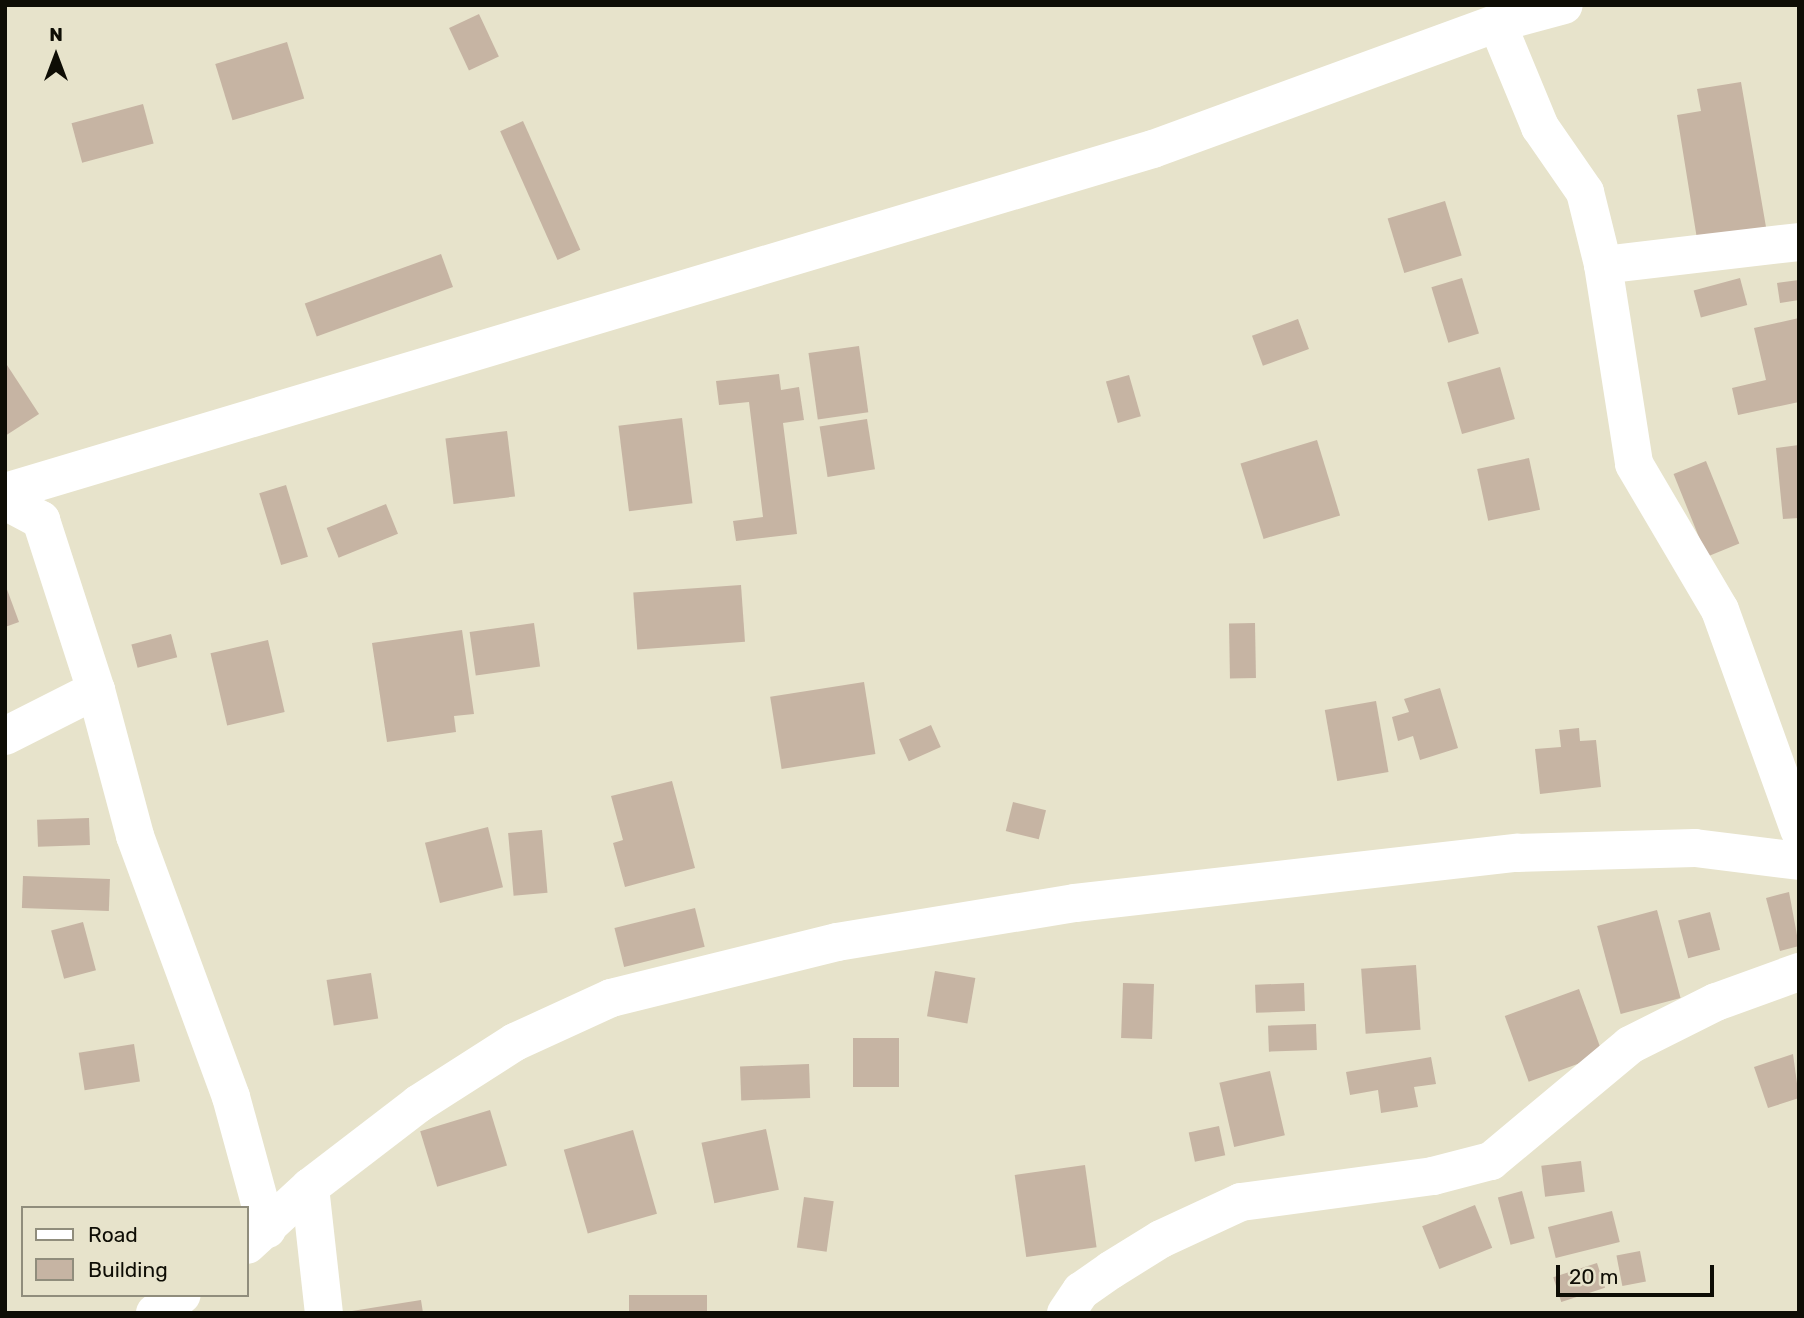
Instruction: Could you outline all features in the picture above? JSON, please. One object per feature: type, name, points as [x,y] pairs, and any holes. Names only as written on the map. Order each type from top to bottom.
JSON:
[{"type":"street","points":[[5,492],[1153,149],[1497,23],[1563,5]]},
{"type":"street","points":[[1497,23],[1540,127],[1585,192],[1603,265],[1634,464],[1720,610],[1799,830]]},
{"type":"street","points":[[1603,265],[1799,242]]},
{"type":"street","points":[[5,501],[41,520],[96,690],[135,836],[231,1097],[257,1237]]},
{"type":"street","points":[[5,736],[96,690]]},
{"type":"street","points":[[257,1237],[310,1187],[418,1104],[515,1042],[611,998],[836,942],[1221,884],[1517,853],[1695,848],[1799,861]]},
{"type":"street","points":[[1066,1313],[1081,1291],[1111,1270],[1161,1239],[1241,1202],[1433,1176],[1491,1161],[1630,1045],[1716,1002],[1799,972]]},
{"type":"street","points":[[310,1187],[324,1313]]},
{"type":"street","points":[[155,1313],[179,1297]]},
{"type":"building","points":[[479,14],[499,57],[469,71],[449,28]]},
{"type":"building","points":[[287,42],[304,98],[233,120],[215,64]]},
{"type":"building","points":[[1741,82],[1766,227],[1697,239],[1677,115],[1701,111],[1697,89]]},
{"type":"building","points":[[143,104],[154,144],[82,163],[72,123]]},
{"type":"building","points":[[523,121],[580,250],[558,260],[500,131]]},
{"type":"building","points":[[1445,201],[1462,256],[1404,273],[1388,219]]},
{"type":"building","points":[[441,254],[453,287],[317,336],[305,304]]},
{"type":"building","points":[[1462,278],[1479,333],[1448,343],[1431,287]]},
{"type":"building","points":[[1740,278],[1747,305],[1701,317],[1694,290]]},
{"type":"building","points":[[1799,280],[1799,300],[1780,303],[1777,283]]},
{"type":"building","points":[[1799,318],[1799,402],[1738,415],[1732,388],[1766,380],[1754,328]]},
{"type":"building","points":[[1298,319],[1309,349],[1263,366],[1252,336]]},
{"type":"building","points":[[859,346],[868,412],[818,419],[808,353]]},
{"type":"building","points":[[5,362],[39,414],[5,436]]},
{"type":"building","points":[[1500,367],[1515,419],[1462,434],[1447,382]]},
{"type":"building","points":[[779,374],[781,390],[799,387],[804,420],[783,423],[797,534],[736,541],[733,521],[763,517],[749,402],[719,405],[716,381]]},
{"type":"building","points":[[1129,375],[1141,416],[1118,423],[1106,382]]},
{"type":"building","points":[[682,418],[692,503],[629,511],[618,426]]},
{"type":"building","points":[[867,419],[875,469],[828,477],[820,427]]},
{"type":"building","points":[[507,431],[515,497],[454,504],[445,439]]},
{"type":"building","points":[[1317,440],[1340,516],[1264,539],[1240,463]]},
{"type":"building","points":[[1799,445],[1799,518],[1783,519],[1776,448]]},
{"type":"building","points":[[1529,458],[1540,510],[1488,521],[1477,469]]},
{"type":"building","points":[[1706,461],[1739,544],[1707,557],[1674,474]]},
{"type":"building","points":[[286,485],[308,557],[281,565],[259,493]]},
{"type":"building","points":[[386,504],[398,534],[339,558],[327,528]]},
{"type":"building","points":[[5,584],[19,622],[5,627]]},
{"type":"building","points":[[741,585],[745,642],[637,649],[633,593]]},
{"type":"building","points":[[534,623],[540,667],[476,676],[470,632]]},
{"type":"building","points":[[1229,623],[1255,623],[1256,678],[1230,678]]},
{"type":"building","points":[[462,630],[474,714],[454,716],[456,732],[387,742],[372,643]]},
{"type":"building","points":[[171,634],[177,657],[138,668],[131,645]]},
{"type":"building","points":[[268,640],[285,712],[227,725],[211,653]]},
{"type":"building","points":[[864,682],[875,754],[782,769],[770,697]]},
{"type":"building","points":[[1440,688],[1458,748],[1420,760],[1413,736],[1398,741],[1392,717],[1409,712],[1404,699]]},
{"type":"building","points":[[1376,701],[1389,772],[1337,781],[1325,710]]},
{"type":"building","points":[[931,725],[941,747],[909,761],[899,739]]},
{"type":"building","points":[[1579,728],[1580,741],[1596,740],[1601,787],[1540,794],[1535,749],[1561,747],[1559,730]]},
{"type":"building","points":[[672,781],[695,868],[625,887],[613,843],[623,840],[611,796]]},
{"type":"building","points":[[1013,802],[1046,810],[1039,839],[1006,831]]},
{"type":"building","points":[[89,818],[90,845],[38,847],[37,820]]},
{"type":"building","points":[[488,827],[503,887],[440,903],[425,843]]},
{"type":"building","points":[[542,830],[547,893],[514,896],[508,833]]},
{"type":"building","points":[[23,876],[110,879],[109,911],[22,908]]},
{"type":"building","points":[[1789,892],[1799,946],[1780,951],[1766,898]]},
{"type":"building","points":[[695,908],[705,947],[624,967],[614,928]]},
{"type":"building","points":[[1657,910],[1681,998],[1621,1014],[1597,926]]},
{"type":"building","points":[[1710,912],[1720,950],[1688,958],[1678,921]]},
{"type":"building","points":[[83,922],[96,970],[64,979],[51,931]]},
{"type":"building","points":[[1416,965],[1421,1030],[1366,1034],[1361,969]]},
{"type":"building","points":[[935,971],[975,978],[967,1023],[927,1016]]},
{"type":"building","points":[[371,973],[378,1018],[334,1025],[327,980]]},
{"type":"building","points":[[1123,983],[1154,984],[1152,1039],[1121,1038]]},
{"type":"building","points":[[1304,983],[1305,1011],[1256,1013],[1255,985]]},
{"type":"building","points":[[1579,989],[1603,1055],[1529,1082],[1505,1016]]},
{"type":"building","points":[[1316,1024],[1317,1050],[1269,1052],[1268,1026]]},
{"type":"building","points":[[853,1038],[899,1038],[899,1087],[853,1087]]},
{"type":"building","points":[[134,1044],[140,1082],[85,1090],[79,1053]]},
{"type":"building","points":[[1793,1054],[1799,1098],[1768,1108],[1754,1067]]},
{"type":"building","points":[[1431,1057],[1436,1084],[1414,1087],[1418,1107],[1381,1113],[1378,1090],[1350,1095],[1346,1072]]},
{"type":"building","points":[[809,1064],[810,1098],[741,1100],[740,1066]]},
{"type":"building","points":[[1270,1071],[1285,1135],[1234,1147],[1219,1083]]},
{"type":"building","points":[[490,1110],[507,1165],[437,1187],[420,1131]]},
{"type":"building","points":[[1219,1126],[1225,1155],[1195,1162],[1189,1132]]},
{"type":"building","points":[[766,1129],[779,1190],[714,1203],[701,1143]]},
{"type":"building","points":[[633,1130],[657,1214],[588,1233],[564,1150]]},
{"type":"building","points":[[1581,1161],[1585,1192],[1545,1197],[1541,1166]]},
{"type":"building","points":[[1085,1165],[1097,1247],[1026,1257],[1015,1175]]},
{"type":"building","points":[[1522,1191],[1535,1238],[1511,1245],[1498,1197]]},
{"type":"building","points":[[804,1197],[834,1201],[827,1252],[797,1248]]},
{"type":"building","points":[[1475,1205],[1492,1248],[1439,1269],[1422,1226]]},
{"type":"building","points":[[1612,1211],[1620,1242],[1556,1258],[1548,1227]]},
{"type":"building","points":[[1640,1251],[1646,1281],[1622,1286],[1616,1256]]},
{"type":"building","points":[[1597,1263],[1605,1288],[1561,1302],[1553,1277]]},
{"type":"building","points":[[629,1295],[707,1295],[707,1313],[629,1313]]},
{"type":"building","points":[[421,1300],[423,1313],[352,1313],[352,1311]]}]
